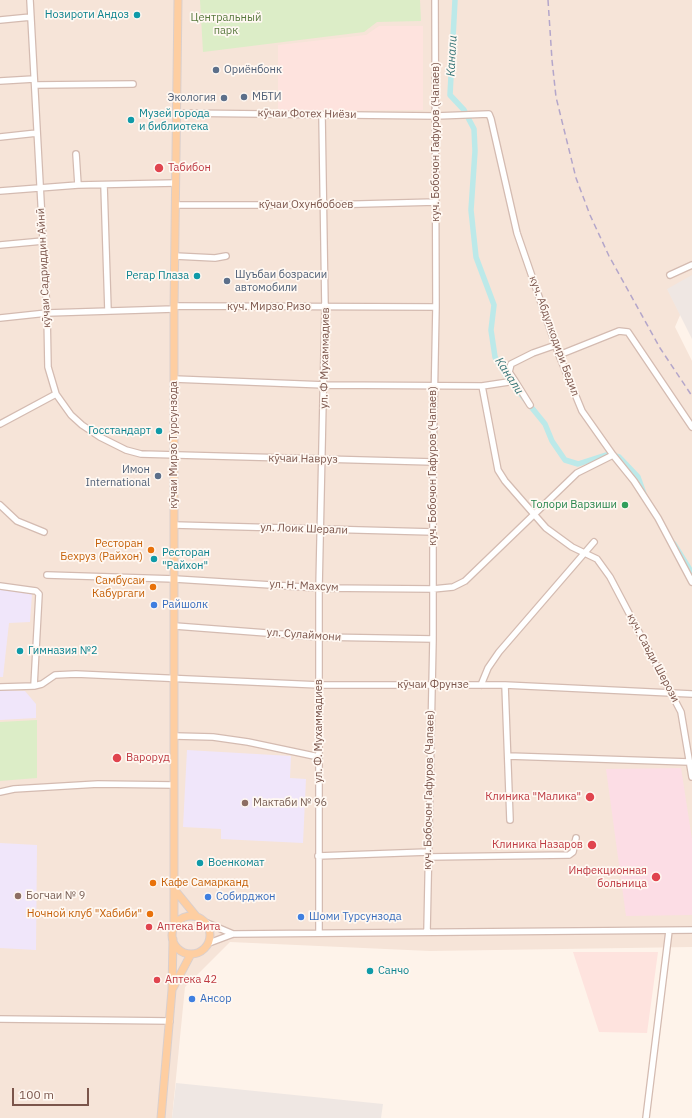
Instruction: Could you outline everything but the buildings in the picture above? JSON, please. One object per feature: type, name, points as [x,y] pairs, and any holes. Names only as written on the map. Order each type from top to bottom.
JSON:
[{"type":"main road","name":"кӯчаи Мирзо Турсунзода","points":[[161,1118],[170,1021],[174,927],[174,308],[178,0]]},
{"type":"main road","points":[[173,939],[175,945],[182,951],[191,954],[201,951],[209,943],[210,933],[207,923],[196,916],[174,890]]},
{"type":"main road","points":[[174,927],[177,922],[186,916],[196,916]]},
{"type":"main road","name":"кӯчаи Мирзо Турсунзода","points":[[172,990],[191,954]]},
{"type":"street","name":"кӯчаи Садриддин Айнӣ","points":[[30,0],[47,313],[48,367],[56,394],[77,420],[100,437],[126,450],[141,454],[174,456]]},
{"type":"street","name":"куч. Бобочон Гафуров (Чапаев)","points":[[427,932],[430,686],[433,639],[432,462],[436,307],[435,0]]},
{"type":"street","points":[[0,20],[31,16]]},
{"type":"street","points":[[0,81],[34,79]]},
{"type":"street","points":[[35,85],[133,84]]},
{"type":"street","name":"кӯчаи Фотех Ниёзи","points":[[177,112],[436,116]]},
{"type":"street","name":"куч. Абдулкодири Бедил","points":[[436,116],[489,114],[515,224],[559,355],[582,411],[613,455],[634,480],[658,518],[692,582]]},
{"type":"street","name":"ул. Ф Мухаммадиев","points":[[320,529],[325,385],[322,115]]},
{"type":"street","points":[[0,137],[37,133]]},
{"type":"street","points":[[76,154],[78,185]]},
{"type":"street","points":[[0,191],[78,185],[176,183]]},
{"type":"street","points":[[104,185],[108,311]]},
{"type":"street","name":"кӯчаи Охунбобоев","points":[[176,205],[324,205],[436,202]]},
{"type":"street","points":[[0,245],[43,241]]},
{"type":"street","points":[[175,256],[215,258],[226,256]]},
{"type":"street","points":[[670,275],[692,265]]},
{"type":"street","name":"куч. Мирзо Ризо","points":[[0,318],[47,313],[174,308],[436,307]]},
{"type":"street","points":[[559,355],[619,331],[628,332],[692,427]]},
{"type":"street","points":[[530,405],[509,372],[511,364],[556,345]]},
{"type":"street","points":[[174,379],[325,385],[434,386],[482,386],[515,381]]},
{"type":"street","name":"куч. Саъди Шерози","points":[[482,386],[498,470],[505,482],[546,528],[558,539],[597,559],[610,577],[681,712],[692,777]]},
{"type":"street","points":[[0,424],[56,394]]},
{"type":"street","name":"ул. Н. Махсум","points":[[47,574],[175,578],[319,588],[433,589],[453,587],[465,581],[577,473],[613,455]]},
{"type":"street","name":"кӯчаи Навруз","points":[[174,456],[432,462]]},
{"type":"street","points":[[0,505],[17,521],[44,532]]},
{"type":"street","name":"ул. Лоик Шерали","points":[[174,525],[433,532]]},
{"type":"street","name":"ул. Ф. Мухаммадиев","points":[[319,934],[320,529]]},
{"type":"street","points":[[481,685],[488,668],[499,652],[594,542]]},
{"type":"street","points":[[0,586],[36,591],[39,594],[34,686],[0,687]]},
{"type":"street","name":"ул. Сулаймони","points":[[175,626],[319,637],[433,639]]},
{"type":"street","name":"кӯчаи Фрунзе","points":[[34,686],[42,684],[56,675],[174,677],[319,685],[505,685],[692,694]]},
{"type":"street","points":[[505,685],[510,820]]},
{"type":"street","points":[[174,736],[213,737],[248,742],[319,757]]},
{"type":"street","points":[[508,756],[690,762]]},
{"type":"street","points":[[0,792],[14,789],[98,784],[174,785]]},
{"type":"street","points":[[318,856],[428,854],[569,855],[573,852],[576,838]]},
{"type":"street","points":[[207,923],[232,934]]},
{"type":"street","points":[[209,943],[232,934],[692,930]]},
{"type":"street","points":[[646,1118],[669,931]]},
{"type":"street","points":[[0,1019],[170,1021]]},
{"type":"shaded area","points":[[0,0],[692,0],[692,287],[675,327],[692,361],[692,947],[430,951],[230,942],[185,987],[172,1118],[0,1118]]},
{"type":"shaded area","points":[[379,26],[423,26],[423,110],[278,111],[278,45],[366,35]]},
{"type":"shaded area","points":[[692,275],[692,339],[667,289]]},
{"type":"shaded area","points":[[0,588],[32,594],[30,622],[9,623],[3,677],[0,677]]},
{"type":"shaded area","points":[[0,690],[25,691],[36,704],[36,718],[0,720]]},
{"type":"shaded area","name":"Мактаби № 96","points":[[187,750],[291,756],[290,778],[306,779],[303,843],[221,839],[221,829],[183,827]]},
{"type":"shaded area","name":"Инфекционная больница","points":[[681,768],[692,839],[692,915],[626,916],[606,769]]},
{"type":"shaded area","name":"Богчаи № 9","points":[[0,843],[37,845],[36,950],[0,948]]},
{"type":"shaded area","points":[[573,952],[658,952],[647,1033],[599,1032]]},
{"type":"shaded area","points":[[176,1083],[383,1104],[381,1118],[172,1118]]},
{"type":"green space","name":"Центральный парк","points":[[200,0],[420,0],[421,21],[377,22],[364,32],[203,52]]},
{"type":"green space","points":[[37,720],[37,778],[0,781],[0,722]]},
{"type":"waterway","name":"Канали","points":[[455,0],[450,95],[464,110],[474,129],[475,151],[471,210],[476,257],[494,305],[491,330],[495,357],[506,376],[545,424],[552,441],[565,460],[578,464],[609,454],[619,457],[638,477],[644,494]]},
{"type":"waterway","name":"Канали","points":[[674,544],[692,573]]},
{"type":"railway","points":[[548,0],[556,97],[576,178],[590,215],[609,256],[660,348],[692,396]]},
{"type":"place","name":"Нозироти Андоз","points":[[137,15]]},
{"type":"place","name":"Ориёнбонк","points":[[216,70]]},
{"type":"place","name":"МБТИ","points":[[244,97]]},
{"type":"place","name":"Экология","points":[[224,98]]},
{"type":"place","name":"Музей города и библиотека","points":[[131,120]]},
{"type":"place","name":"Табибон","points":[[159,168]]},
{"type":"place","name":"Регар Плаза","points":[[197,276]]},
{"type":"place","name":"Шуъбаи бозрасии автомобили","points":[[227,281]]},
{"type":"place","name":"Госстандарт","points":[[159,431]]},
{"type":"place","name":"Имон International","points":[[158,476]]},
{"type":"place","name":"Толори Варзиши","points":[[625,505]]},
{"type":"place","name":"Ресторан Бехруз (Райхон)","points":[[151,550]]},
{"type":"place","name":"Ресторан \"Райхон\"","points":[[154,559]]},
{"type":"place","name":"Самбусаи Кабургаги","points":[[153,587]]},
{"type":"place","name":"Райшолк","points":[[154,605]]},
{"type":"place","name":"Гимназия №2","points":[[20,651]]},
{"type":"place","name":"Вароруд","points":[[117,758]]},
{"type":"place","name":"Клиника \"Малика\"","points":[[590,797]]},
{"type":"place","name":"Мактаби № 96","points":[[245,803]]},
{"type":"place","name":"Клиника Назаров","points":[[592,845]]},
{"type":"place","name":"Военкомат","points":[[200,863]]},
{"type":"place","name":"Инфекционная больница","points":[[656,877]]},
{"type":"place","name":"Кафе Самарканд","points":[[153,883]]},
{"type":"place","name":"Богчаи № 9","points":[[18,896]]},
{"type":"place","name":"Собирджон","points":[[208,897]]},
{"type":"place","name":"Ночной клуб \"Хабиби\"","points":[[150,914]]},
{"type":"place","name":"Шоми Турсунзода","points":[[301,917]]},
{"type":"place","name":"Аптека Вита","points":[[149,927]]},
{"type":"place","name":"Санчо","points":[[370,971]]},
{"type":"place","name":"Аптека 42","points":[[157,980]]},
{"type":"place","name":"Ансор","points":[[192,999]]}]
